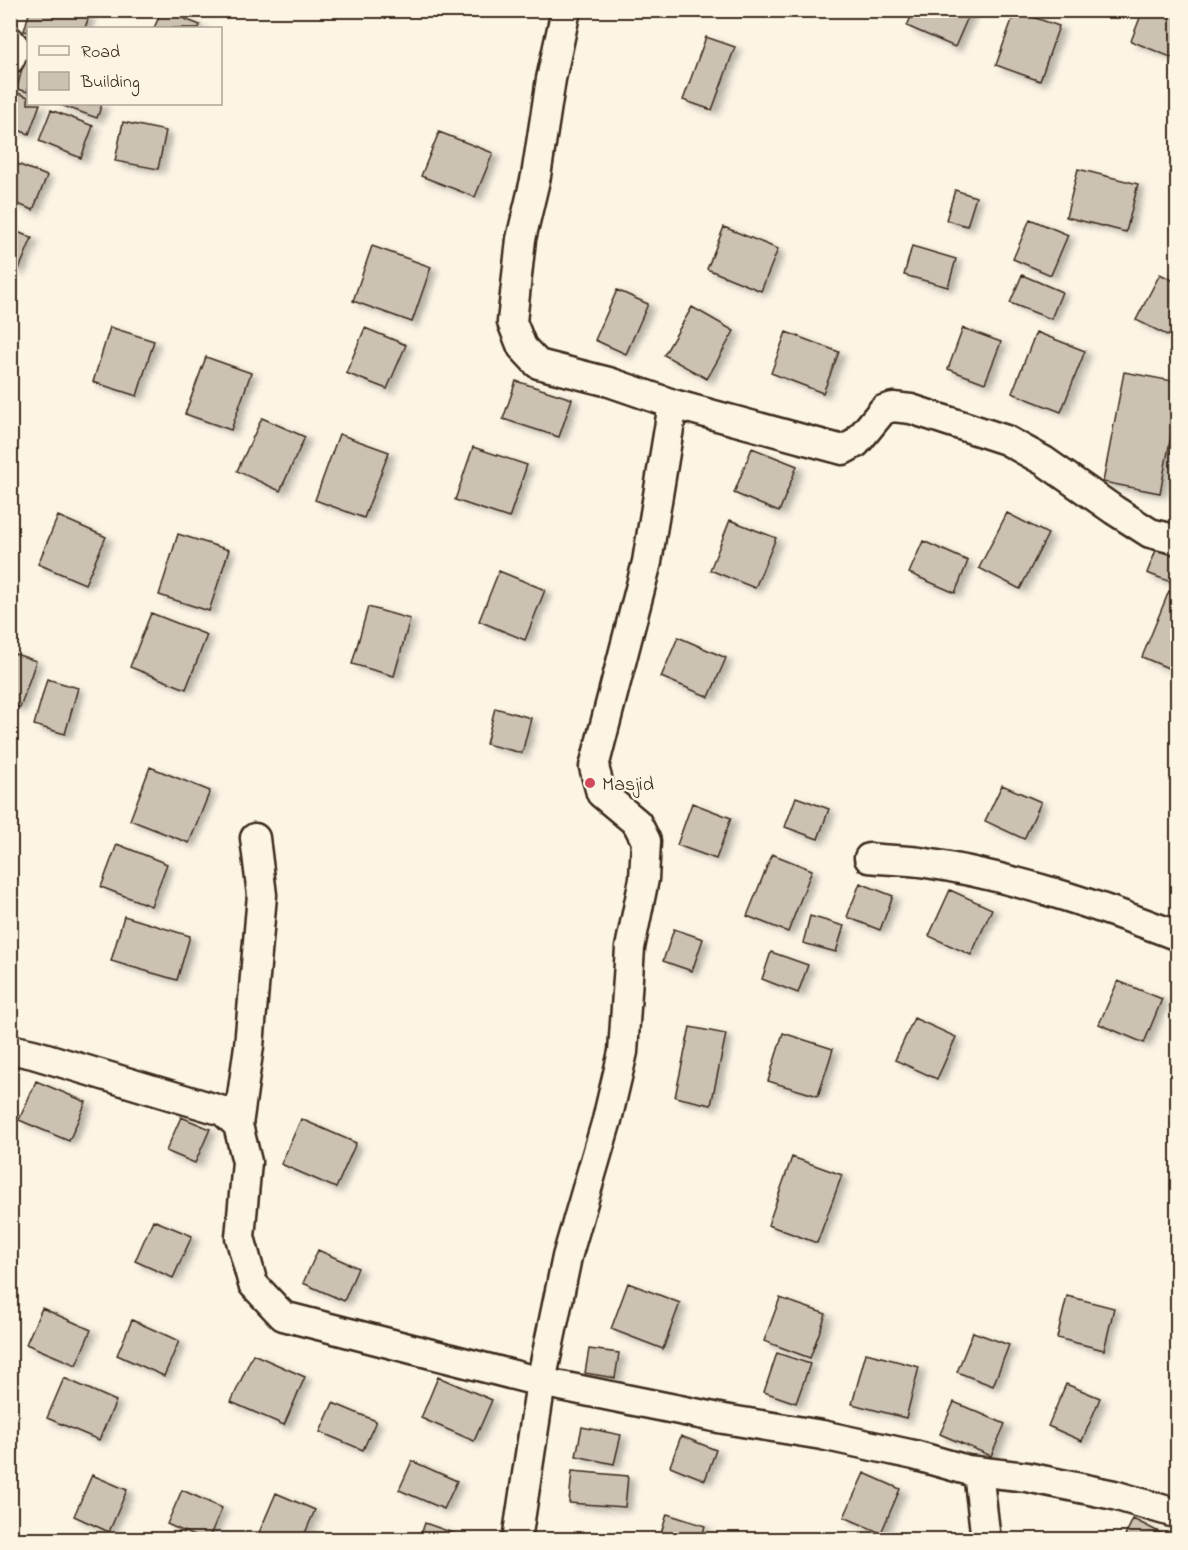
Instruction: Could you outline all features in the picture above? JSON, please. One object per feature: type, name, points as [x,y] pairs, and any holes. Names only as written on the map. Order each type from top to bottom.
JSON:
[{"type":"street","points":[[566,10],[551,79],[536,176],[521,239],[512,322],[522,347],[538,364],[618,384],[673,404],[843,450],[856,443],[883,410],[893,407],[911,409],[1006,440],[1044,460],[1150,533],[1178,540]]},
{"type":"street","points":[[10,41],[15,47],[10,59]]},
{"type":"street","points":[[518,1539],[541,1382],[567,1257],[607,1120],[623,1052],[630,948],[644,879],[646,841],[638,823],[601,794],[594,767],[647,562],[673,404]]},
{"type":"street","points":[[255,838],[262,895],[249,1046],[238,1125],[247,1162],[240,1237],[253,1284],[283,1316],[541,1382],[724,1419],[822,1435],[978,1472],[1027,1477],[1114,1495],[1178,1514]]},
{"type":"street","points":[[869,858],[920,862],[1055,893],[1130,917],[1178,936]]},
{"type":"street","points":[[10,1050],[33,1054],[223,1111],[238,1125]]},
{"type":"street","points":[[978,1472],[986,1539]]},
{"type":"building","points":[[30,10],[69,10],[89,16],[85,27],[27,27],[27,32],[24,31]]},
{"type":"building","points":[[162,10],[200,25],[199,27],[154,27]]},
{"type":"building","points":[[914,10],[971,10],[955,47],[907,26]]},
{"type":"building","points":[[1143,10],[1178,10],[1178,60],[1131,41]]},
{"type":"building","points":[[1015,11],[1059,26],[1040,81],[996,65]]},
{"type":"building","points":[[706,37],[735,47],[712,110],[683,100]]},
{"type":"building","points":[[24,60],[27,61],[27,92],[17,89]]},
{"type":"building","points":[[16,92],[27,97],[27,105],[40,105],[29,134],[10,127],[10,105]]},
{"type":"building","points":[[61,105],[102,105],[97,118]]},
{"type":"building","points":[[51,110],[93,126],[81,158],[39,141]]},
{"type":"building","points":[[123,122],[166,131],[158,169],[115,161]]},
{"type":"building","points":[[439,132],[493,153],[475,197],[421,176]]},
{"type":"building","points":[[10,161],[47,176],[33,210],[10,201]]},
{"type":"building","points":[[1078,169],[1138,184],[1126,232],[1066,217]]},
{"type":"building","points":[[955,190],[976,197],[967,226],[946,220]]},
{"type":"building","points":[[1030,219],[1068,235],[1051,275],[1013,259]]},
{"type":"building","points":[[724,227],[778,249],[761,291],[707,269]]},
{"type":"building","points":[[10,229],[32,238],[19,269],[10,266]]},
{"type":"building","points":[[372,246],[431,267],[412,322],[353,301]]},
{"type":"building","points":[[912,246],[956,259],[948,287],[904,275]]},
{"type":"building","points":[[1160,274],[1178,283],[1178,319],[1169,336],[1136,320]]},
{"type":"building","points":[[1022,275],[1062,292],[1051,319],[1010,303]]},
{"type":"building","points":[[617,290],[648,304],[626,354],[595,340]]},
{"type":"building","points":[[692,307],[734,331],[707,379],[664,355]]},
{"type":"building","points":[[110,327],[154,341],[137,396],[93,382]]},
{"type":"building","points":[[365,328],[406,345],[387,389],[346,373]]},
{"type":"building","points":[[963,328],[1001,342],[985,383],[948,369]]},
{"type":"building","points":[[786,332],[839,352],[823,393],[771,373]]},
{"type":"building","points":[[1036,332],[1085,351],[1061,412],[1012,393]]},
{"type":"building","points":[[206,357],[251,373],[231,430],[185,414]]},
{"type":"building","points":[[1124,372],[1178,382],[1178,399],[1160,493],[1103,482]]},
{"type":"building","points":[[516,381],[572,399],[559,437],[503,419]]},
{"type":"building","points":[[262,418],[305,437],[280,491],[237,471]]},
{"type":"building","points":[[339,434],[389,452],[364,518],[315,500]]},
{"type":"building","points":[[473,447],[527,465],[509,518],[455,500]]},
{"type":"building","points":[[752,448],[797,466],[779,512],[734,493]]},
{"type":"building","points":[[1007,513],[1048,534],[1020,589],[979,568]]},
{"type":"building","points":[[58,516],[106,537],[85,584],[38,564]]},
{"type":"building","points":[[730,520],[776,538],[755,588],[710,570]]},
{"type":"building","points":[[178,534],[229,550],[209,611],[159,595]]},
{"type":"building","points":[[923,541],[968,561],[955,593],[909,573]]},
{"type":"building","points":[[1158,545],[1178,553],[1178,565],[1171,582],[1147,573]]},
{"type":"building","points":[[499,571],[545,590],[525,640],[479,621]]},
{"type":"building","points":[[1169,591],[1178,595],[1178,672],[1142,657]]},
{"type":"building","points":[[368,607],[410,619],[394,676],[352,664]]},
{"type":"building","points":[[151,613],[207,635],[186,689],[130,667]]},
{"type":"building","points":[[678,637],[726,658],[709,697],[661,677]]},
{"type":"building","points":[[10,652],[36,661],[20,708],[10,704]]},
{"type":"building","points":[[47,679],[78,688],[65,734],[34,725]]},
{"type":"building","points":[[495,708],[531,718],[522,753],[486,744]]},
{"type":"building","points":[[150,767],[210,791],[189,843],[130,820]]},
{"type":"building","points":[[1002,785],[1041,802],[1024,839],[985,821]]},
{"type":"building","points":[[796,797],[829,809],[818,839],[785,827]]},
{"type":"building","points":[[692,803],[731,818],[716,859],[677,845]]},
{"type":"building","points":[[117,844],[167,864],[151,906],[101,887]]},
{"type":"building","points":[[772,854],[812,870],[788,932],[747,916]]},
{"type":"building","points":[[860,883],[893,896],[880,930],[847,917]]},
{"type":"building","points":[[950,890],[992,909],[971,955],[929,936]]},
{"type":"building","points":[[124,916],[190,936],[177,980],[111,961]]},
{"type":"building","points":[[810,916],[844,926],[836,952],[803,943]]},
{"type":"building","points":[[674,929],[703,939],[692,971],[663,961]]},
{"type":"building","points":[[771,952],[808,965],[798,993],[762,979]]},
{"type":"building","points":[[1118,981],[1162,999],[1144,1043],[1099,1024]]},
{"type":"building","points":[[914,1018],[956,1037],[937,1079],[895,1060]]},
{"type":"building","points":[[690,1027],[726,1034],[711,1105],[675,1097]]},
{"type":"building","points":[[783,1033],[833,1049],[818,1096],[768,1081]]},
{"type":"building","points":[[36,1081],[86,1102],[69,1141],[19,1120]]},
{"type":"building","points":[[181,1117],[210,1129],[195,1163],[166,1151]]},
{"type":"building","points":[[301,1119],[356,1143],[336,1188],[281,1164]]},
{"type":"building","points":[[792,1157],[842,1175],[817,1243],[768,1225]]},
{"type":"building","points":[[153,1220],[192,1236],[173,1278],[135,1261]]},
{"type":"building","points":[[318,1250],[358,1268],[344,1301],[303,1283]]},
{"type":"building","points":[[628,1283],[680,1303],[663,1349],[611,1329]]},
{"type":"building","points":[[1067,1296],[1114,1308],[1104,1350],[1057,1338]]},
{"type":"building","points":[[780,1298],[826,1314],[810,1358],[764,1341]]},
{"type":"building","points":[[42,1308],[91,1330],[76,1365],[26,1344]]},
{"type":"building","points":[[132,1320],[179,1341],[164,1376],[117,1355]]},
{"type":"building","points":[[973,1332],[1009,1345],[993,1386],[957,1372]]},
{"type":"building","points":[[589,1349],[619,1353],[615,1378],[585,1373]]},
{"type":"building","points":[[777,1353],[810,1364],[796,1403],[764,1392]]},
{"type":"building","points":[[866,1353],[919,1367],[906,1418],[852,1404]]},
{"type":"building","points":[[253,1354],[305,1377],[284,1425],[231,1402]]},
{"type":"building","points":[[438,1377],[492,1400],[474,1441],[421,1418]]},
{"type":"building","points":[[64,1378],[116,1401],[99,1440],[47,1418]]},
{"type":"building","points":[[1066,1384],[1100,1398],[1082,1441],[1048,1426]]},
{"type":"building","points":[[954,1402],[1005,1424],[991,1456],[940,1434]]},
{"type":"building","points":[[333,1403],[376,1421],[363,1450],[320,1432]]},
{"type":"building","points":[[582,1427],[621,1435],[614,1464],[576,1456]]},
{"type":"building","points":[[681,1436],[716,1450],[705,1480],[670,1466]]},
{"type":"building","points":[[412,1461],[457,1481],[444,1509],[399,1490]]},
{"type":"building","points":[[572,1471],[628,1476],[625,1507],[569,1503]]},
{"type":"building","points":[[864,1473],[900,1489],[881,1533],[844,1517]]},
{"type":"building","points":[[92,1475],[127,1490],[109,1532],[74,1516]]},
{"type":"building","points":[[182,1490],[222,1508],[208,1540],[203,1540],[167,1524]]},
{"type":"building","points":[[276,1493],[315,1510],[302,1540],[274,1540],[259,1533]]},
{"type":"building","points":[[667,1514],[705,1526],[701,1540],[659,1540]]},
{"type":"building","points":[[1133,1519],[1171,1538],[1170,1540],[1123,1540]]},
{"type":"building","points":[[425,1523],[464,1537],[463,1540],[419,1540]]},
{"type":"place","name":"Masjid","points":[[590,783]]}]
